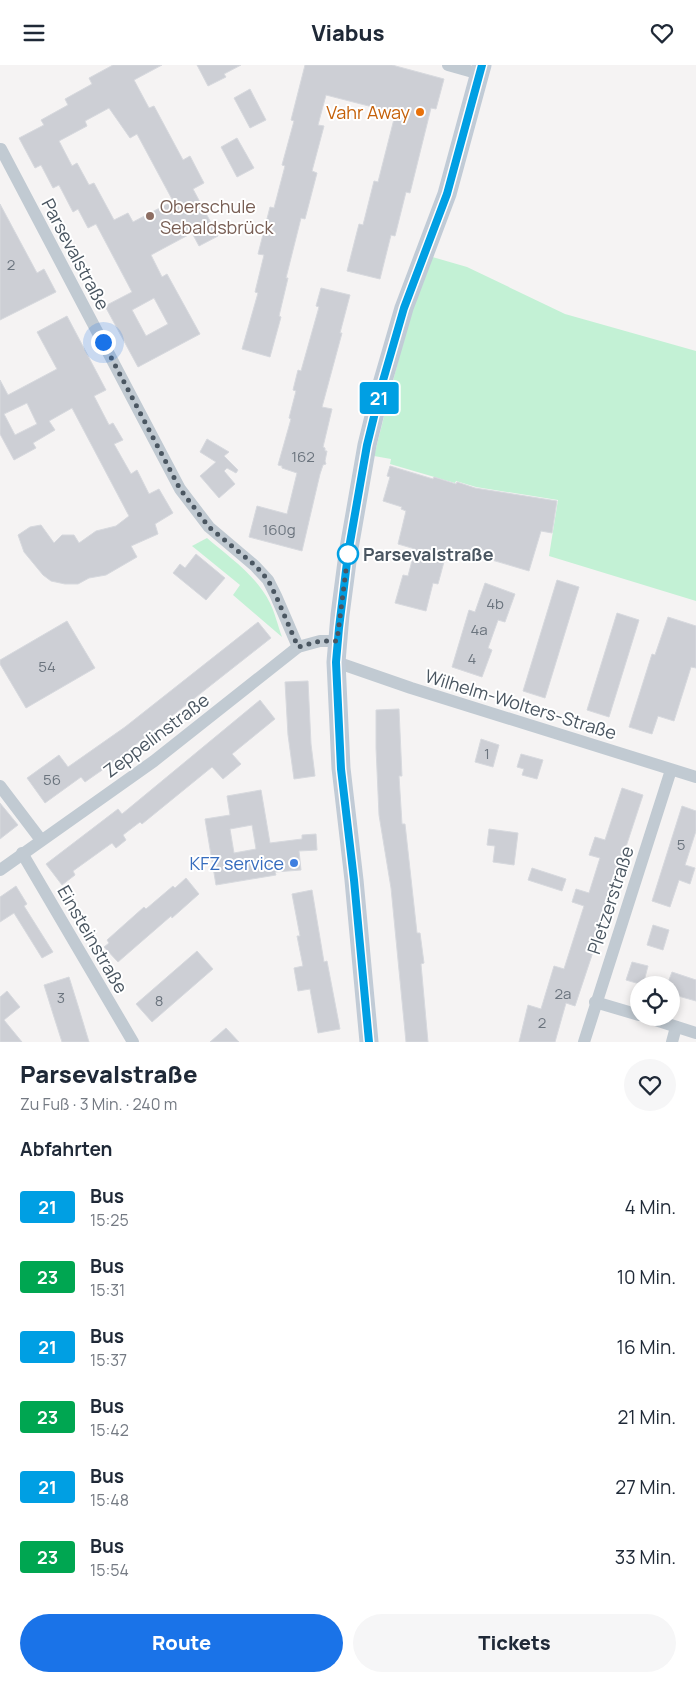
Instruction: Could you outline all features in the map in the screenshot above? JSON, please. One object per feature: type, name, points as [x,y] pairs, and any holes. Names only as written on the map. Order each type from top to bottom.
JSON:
[{"type":"main road","points":[[369,1042],[341,769],[336,662],[337,641],[347,560],[358,496],[367,445],[382,384],[404,308],[447,194],[481,69]]},
{"type":"street","points":[[448,65],[481,69]]},
{"type":"street","name":"Parsevalstraße","points":[[1,149],[180,489],[209,527],[256,566],[268,580],[298,647]]},
{"type":"street","name":"Zeppelinstraße","points":[[0,870],[154,761],[298,647],[320,641],[337,641]]},
{"type":"street","name":"Wilhelm-Wolters-Straße","points":[[336,662],[411,688],[696,777]]},
{"type":"street","name":"Pletzerstraße","points":[[584,1042],[595,1002],[671,770]]},
{"type":"street","points":[[0,786],[41,840]]},
{"type":"street","name":"Einsteinstraße","points":[[22,853],[133,1042]]},
{"type":"street","points":[[595,1002],[630,1012]]},
{"type":"street","points":[[673,1026],[696,1033]]},
{"type":"street","points":[[672,1042],[676,1027]]},
{"type":"green space","points":[[429,256],[467,267],[565,314],[696,351],[696,601],[549,556],[558,500],[476,487],[456,481],[455,483],[390,464],[391,459],[374,456],[411,310]]},
{"type":"green space","points":[[207,538],[258,584],[272,607],[282,637],[233,595],[240,585],[192,546]]},
{"type":"building","points":[[113,65],[162,65],[134,80],[149,108],[154,106],[183,160],[190,156],[204,183],[193,189],[218,236],[199,246],[192,233],[151,255],[162,277],[167,274],[200,334],[138,367],[105,306],[132,292],[96,224],[88,228],[78,209],[73,212],[59,185],[53,188],[41,165],[35,168],[19,138],[44,125],[41,120],[68,105],[65,99],[92,84],[89,78]],"holes":[[[109,108],[130,138],[137,134],[173,201],[133,222],[128,213],[114,220],[94,183],[89,185],[77,163],[72,166],[59,141],[87,126],[85,121]],[[154,298],[168,324],[146,336],[132,310]]]},
{"type":"building","points":[[197,65],[241,65],[224,74],[226,77],[208,86]]},
{"type":"building","points":[[305,65],[392,65],[444,79],[436,109],[431,108],[410,193],[406,192],[395,236],[391,235],[380,279],[347,271],[359,224],[363,225],[374,181],[378,182],[394,119],[390,118],[392,112],[326,95],[318,125],[324,126],[312,171],[317,173],[305,219],[301,218],[286,278],[288,278],[279,316],[281,317],[270,357],[242,349],[258,293],[255,292],[264,255],[258,254],[270,207],[274,208],[285,166],[282,165],[294,121],[291,120]]},
{"type":"building","points":[[250,89],[266,120],[250,128],[234,98]]},
{"type":"building","points":[[237,138],[254,168],[237,177],[221,147]]},
{"type":"building","points":[[0,204],[37,273],[44,269],[56,292],[0,320]]},
{"type":"building","points":[[321,288],[350,295],[322,407],[332,409],[323,447],[327,451],[326,464],[323,465],[320,474],[302,551],[249,537],[257,506],[287,514],[297,473],[278,465],[291,419],[289,418],[296,391],[293,390],[298,370],[301,371],[319,307],[316,306]]},
{"type":"building","points":[[67,316],[106,390],[94,396],[109,425],[113,423],[123,440],[114,444],[131,474],[137,470],[149,494],[159,489],[173,513],[155,524],[158,534],[131,546],[137,557],[106,575],[89,578],[78,584],[51,581],[43,575],[24,552],[18,535],[30,527],[41,525],[54,543],[62,535],[74,535],[79,543],[96,531],[116,526],[129,516],[72,408],[49,421],[55,430],[33,443],[36,448],[14,460],[0,434],[0,380],[8,395],[57,369],[37,332]],"holes":[[[27,403],[37,424],[15,435],[4,414]]]},
{"type":"building","points":[[207,439],[229,452],[224,456],[238,470],[236,473],[227,468],[224,471],[235,484],[219,498],[200,476],[216,462],[200,452]]},
{"type":"building","points":[[390,466],[433,479],[434,477],[475,488],[557,501],[552,533],[541,531],[529,571],[448,547],[438,584],[433,583],[426,611],[395,603],[403,575],[408,576],[415,549],[398,544],[406,511],[401,509],[402,507],[383,501],[390,477],[387,476]]},
{"type":"building","points":[[196,554],[225,578],[206,600],[173,573],[180,564],[185,568]]},
{"type":"building","points":[[557,580],[579,587],[545,698],[523,691]]},
{"type":"building","points":[[485,583],[515,594],[505,622],[498,620],[488,648],[492,650],[482,677],[452,667],[469,610],[475,612]]},
{"type":"building","points":[[617,613],[639,620],[609,717],[587,710]]},
{"type":"building","points":[[668,617],[696,626],[696,668],[691,667],[674,721],[658,716],[652,734],[629,727],[652,654],[655,655]]},
{"type":"building","points":[[67,621],[95,668],[26,708],[0,664],[0,660]]},
{"type":"building","points":[[258,622],[271,638],[131,750],[85,782],[81,777],[45,803],[27,778],[59,755],[68,767],[125,727]]},
{"type":"building","points":[[308,681],[311,744],[315,776],[294,779],[288,735],[285,682]]},
{"type":"building","points":[[260,700],[275,719],[232,754],[241,764],[223,779],[212,767],[142,824],[140,822],[123,835],[126,840],[116,848],[112,843],[73,871],[75,875],[62,885],[46,864],[118,809],[122,814]]},
{"type":"building","points":[[399,709],[402,776],[399,776],[402,824],[405,824],[417,933],[420,933],[424,963],[421,964],[428,1042],[406,1042],[391,888],[379,815],[376,710]]},
{"type":"building","points":[[481,739],[499,745],[493,767],[475,762]]},
{"type":"building","points":[[521,754],[543,760],[537,779],[522,775],[524,769],[517,767]]},
{"type":"building","points":[[622,788],[643,795],[619,864],[602,925],[575,1006],[566,1003],[555,1042],[519,1042],[528,1005],[541,1009],[554,966],[564,969],[584,906],[572,902],[576,889],[589,893],[600,858],[589,855],[595,837],[605,840]]},
{"type":"building","points":[[261,790],[270,843],[302,839],[302,835],[316,834],[317,850],[299,851],[301,870],[275,872],[276,875],[216,885],[205,819],[230,815],[227,796]],"holes":[[[252,825],[256,849],[234,853],[230,829]]]},
{"type":"building","points":[[0,803],[18,825],[0,839]]},
{"type":"building","points":[[682,806],[696,811],[696,831],[685,865],[695,868],[690,884],[679,880],[670,907],[652,901]]},
{"type":"building","points":[[489,829],[518,833],[514,865],[493,862],[495,846],[487,845]]},
{"type":"building","points":[[532,868],[566,879],[562,891],[528,880]]},
{"type":"building","points":[[186,878],[199,894],[118,962],[104,947],[109,943],[107,940],[144,907],[146,909],[173,886],[175,888]]},
{"type":"building","points":[[16,886],[27,904],[24,906],[53,952],[42,958],[14,913],[0,922],[0,897]]},
{"type":"building","points":[[312,890],[324,962],[327,961],[340,1029],[318,1033],[310,989],[298,991],[294,968],[303,966],[297,936],[300,936],[292,894]]},
{"type":"building","points":[[653,925],[669,930],[663,950],[647,945]]},
{"type":"building","points":[[197,951],[213,969],[152,1022],[136,1004]]},
{"type":"building","points":[[632,962],[648,966],[645,976],[630,976],[630,981],[626,980]]},
{"type":"building","points":[[672,972],[696,980],[696,1001],[680,997],[680,976],[670,976]]},
{"type":"building","points":[[69,977],[89,1042],[62,1042],[44,985]]},
{"type":"building","points":[[7,991],[20,1007],[4,1020],[22,1042],[0,1042],[0,997]]},
{"type":"building","points":[[226,1028],[239,1042],[210,1042]]},
{"type":"bus line","name":"21","points":[[369,1042],[354,880],[341,769],[336,662],[337,641],[348,554],[367,445],[382,384],[404,308],[447,194],[482,65]]},
{"type":"place","name":"Vahr Away","points":[[420,112]]},
{"type":"place","name":"Oberschule Sebaldsbrück","points":[[150,216]]},
{"type":"place","name":"Parsevalstraße","points":[[348,554]]},
{"type":"place","name":"KFZ service","points":[[294,863]]},
{"type":"route","points":[[103,342],[180,489],[209,527],[256,566],[268,580],[298,647],[320,641],[337,641],[348,554]]}]
